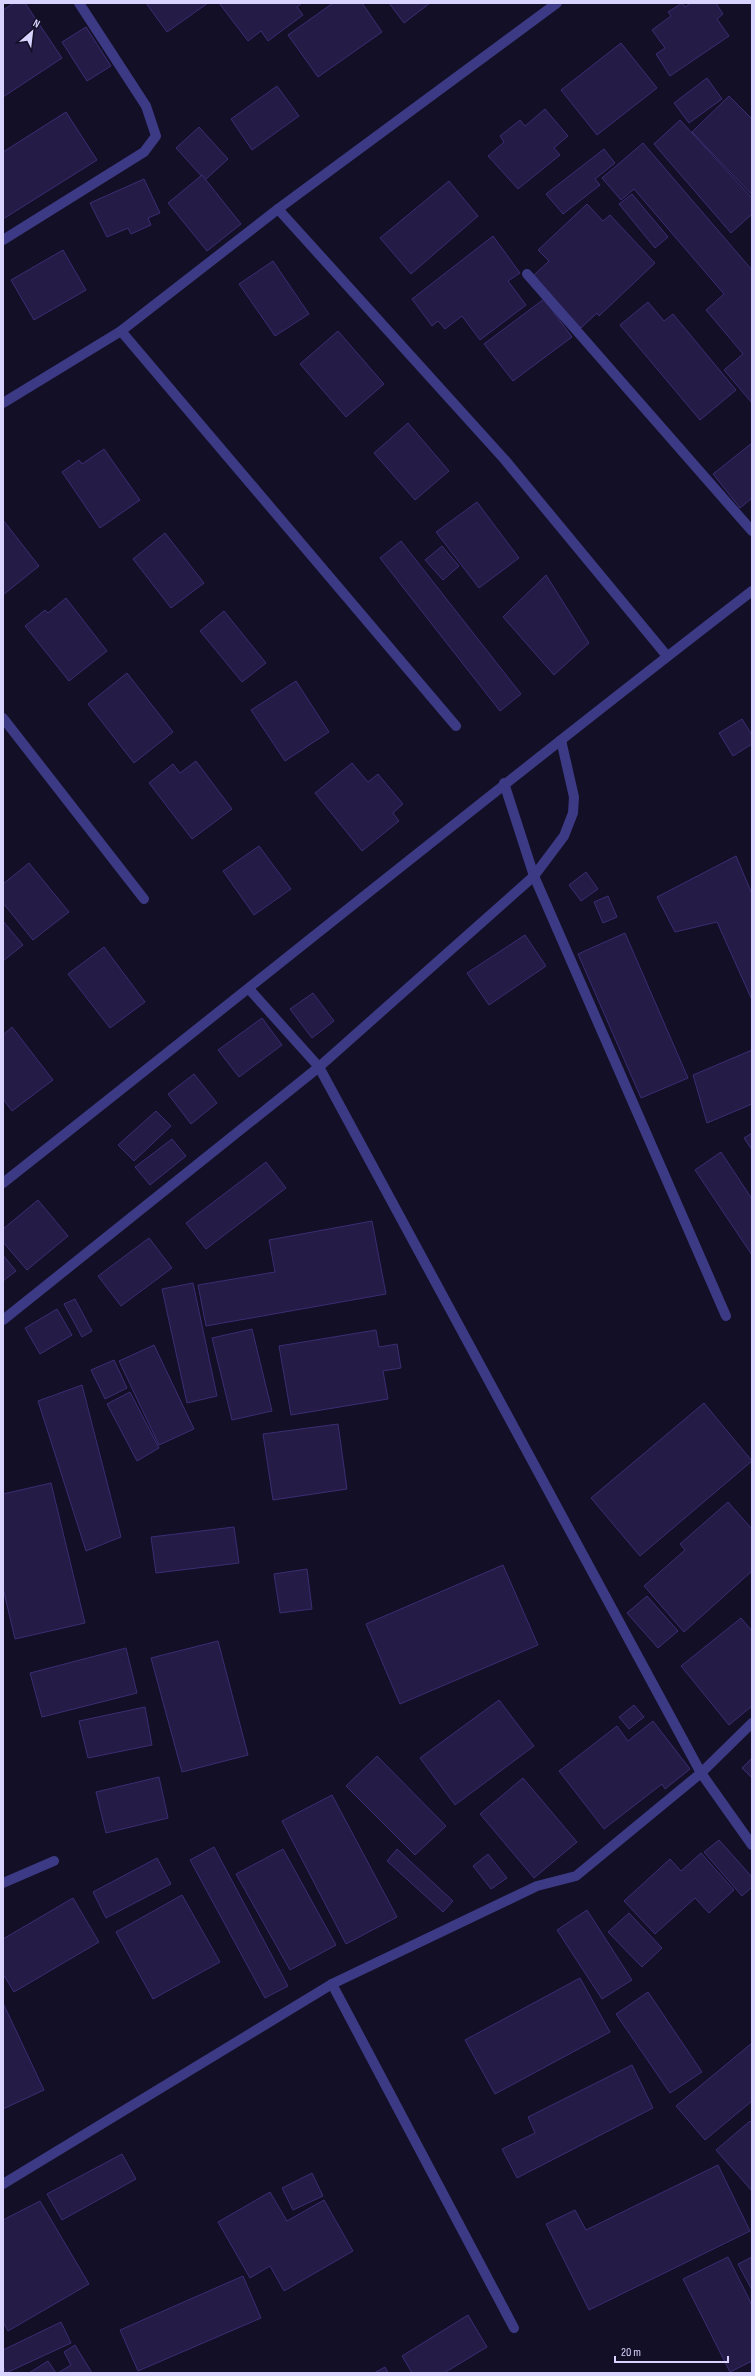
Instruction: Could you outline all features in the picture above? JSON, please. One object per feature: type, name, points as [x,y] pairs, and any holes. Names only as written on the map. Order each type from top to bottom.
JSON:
[{"type":"street","points":[[3,240],[144,152],[156,136],[146,106],[79,3]]},
{"type":"street","points":[[3,403],[121,331],[278,209],[557,3]]},
{"type":"street","points":[[278,209],[505,460],[667,656]]},
{"type":"street","points":[[527,274],[752,531]]},
{"type":"street","points":[[121,331],[456,726]]},
{"type":"street","points":[[3,1183],[248,989],[504,783],[752,590]]},
{"type":"street","points":[[3,718],[144,899]]},
{"type":"street","points":[[3,1320],[319,1067],[534,876],[564,836],[573,812],[574,797],[561,740]]},
{"type":"street","points":[[504,783],[534,876],[726,1316]]},
{"type":"street","points":[[248,989],[319,1067],[700,1773],[752,1845]]},
{"type":"street","points":[[3,2184],[332,1984],[538,1886],[576,1876],[700,1773],[752,1723]]},
{"type":"street","points":[[3,1883],[54,1861]]},
{"type":"street","points":[[332,1984],[514,2328]]},
{"type":"building","points":[[14,3],[25,3],[62,58],[3,97],[3,10]]},
{"type":"building","points":[[146,3],[208,3],[167,32]]},
{"type":"building","points":[[219,3],[302,3],[297,7],[303,15],[268,41],[261,31],[248,41]]},
{"type":"building","points":[[333,3],[362,3],[382,32],[318,77],[288,35]]},
{"type":"building","points":[[389,3],[430,3],[404,23]]},
{"type":"building","points":[[682,3],[685,7],[691,3],[716,3],[723,14],[717,19],[729,36],[670,76],[656,54],[665,48],[652,30],[671,16],[668,12]]},
{"type":"building","points":[[86,27],[111,66],[87,81],[62,42]]},
{"type":"building","points":[[621,43],[657,88],[597,135],[561,90]]},
{"type":"building","points":[[707,78],[722,99],[689,123],[674,103]]},
{"type":"building","points":[[277,86],[299,116],[252,150],[231,119]]},
{"type":"building","points":[[729,96],[752,119],[752,195],[692,132]]},
{"type":"building","points":[[545,109],[568,136],[554,148],[560,155],[518,189],[488,156],[504,142],[500,136],[520,120],[525,126]]},
{"type":"building","points":[[66,112],[97,160],[3,219],[3,152]]},
{"type":"building","points":[[680,120],[752,198],[752,214],[731,233],[654,144]]},
{"type":"building","points":[[199,127],[228,159],[205,180],[176,148]]},
{"type":"building","points":[[643,143],[752,270],[752,403],[724,370],[743,354],[706,310],[724,294],[634,189],[621,200],[602,178]]},
{"type":"building","points":[[604,149],[615,163],[595,179],[600,185],[563,214],[546,194]]},
{"type":"building","points":[[202,175],[241,224],[207,251],[168,203]]},
{"type":"building","points":[[144,179],[160,213],[148,218],[151,225],[131,234],[128,228],[107,237],[90,203]]},
{"type":"building","points":[[449,181],[478,216],[411,274],[380,238]]},
{"type":"building","points":[[632,194],[668,237],[655,248],[619,204]]},
{"type":"building","points":[[587,204],[603,221],[610,215],[655,263],[599,316],[597,313],[581,328],[533,276],[549,261],[538,250]]},
{"type":"building","points":[[493,236],[520,273],[508,281],[526,305],[480,340],[462,316],[445,329],[438,321],[432,326],[412,299]]},
{"type":"building","points":[[63,250],[86,290],[34,320],[11,280]]},
{"type":"building","points":[[273,261],[309,314],[275,336],[239,284]]},
{"type":"building","points":[[544,299],[572,337],[513,381],[484,344]]},
{"type":"building","points":[[648,302],[664,321],[673,314],[736,390],[700,420],[620,325]]},
{"type":"building","points":[[338,331],[384,384],[346,417],[300,364]]},
{"type":"building","points":[[408,423],[449,471],[415,500],[374,453]]},
{"type":"building","points":[[752,443],[752,498],[740,508],[713,474]]},
{"type":"building","points":[[104,449],[140,500],[100,528],[62,472],[79,460],[82,464]]},
{"type":"building","points":[[477,502],[519,558],[479,588],[436,532]]},
{"type":"building","points":[[3,520],[39,566],[3,595]]},
{"type":"building","points":[[165,533],[204,583],[171,608],[133,559]]},
{"type":"building","points":[[401,541],[521,694],[500,711],[380,558]]},
{"type":"building","points":[[442,546],[459,566],[443,580],[425,560]]},
{"type":"building","points":[[546,575],[589,643],[554,675],[503,617]]},
{"type":"building","points":[[66,598],[107,651],[69,681],[25,626],[45,610],[48,613]]},
{"type":"building","points":[[224,611],[266,663],[242,682],[200,631]]},
{"type":"building","points":[[127,673],[173,732],[134,763],[88,704]]},
{"type":"building","points":[[296,681],[329,732],[285,761],[251,710]]},
{"type":"building","points":[[742,719],[752,735],[752,744],[733,756],[719,733]]},
{"type":"building","points":[[196,761],[232,809],[192,839],[149,783],[173,764],[180,773]]},
{"type":"building","points":[[352,763],[368,782],[378,774],[403,804],[393,813],[399,821],[362,851],[315,793]]},
{"type":"building","points":[[259,846],[291,889],[254,915],[223,871]]},
{"type":"building","points":[[736,856],[752,894],[752,1000],[717,922],[675,932],[657,897]]},
{"type":"building","points":[[29,863],[69,912],[33,940],[3,903],[3,884]]},
{"type":"building","points":[[586,872],[598,889],[581,901],[569,885]]},
{"type":"building","points":[[608,896],[617,917],[603,923],[594,902]]},
{"type":"building","points":[[3,921],[23,945],[3,961]]},
{"type":"building","points":[[625,933],[688,1078],[641,1098],[578,954]]},
{"type":"building","points":[[525,935],[546,966],[489,1005],[467,973]]},
{"type":"building","points":[[104,947],[145,1002],[110,1028],[68,974]]},
{"type":"building","points":[[313,993],[334,1021],[312,1038],[290,1009]]},
{"type":"building","points":[[262,1018],[282,1045],[239,1077],[218,1050]]},
{"type":"building","points":[[12,1027],[53,1080],[12,1111],[3,1099],[3,1035]]},
{"type":"building","points":[[752,1050],[752,1104],[707,1123],[693,1075]]},
{"type":"building","points":[[194,1074],[217,1103],[191,1124],[168,1094]]},
{"type":"building","points":[[156,1111],[171,1126],[134,1161],[118,1145]]},
{"type":"building","points":[[752,1133],[752,1150],[744,1138]]},
{"type":"building","points":[[172,1139],[186,1156],[150,1185],[135,1167]]},
{"type":"building","points":[[721,1152],[752,1199],[752,1255],[695,1170]]},
{"type":"building","points":[[266,1162],[286,1188],[206,1249],[186,1223]]},
{"type":"building","points":[[38,1200],[68,1236],[27,1270],[3,1242],[3,1229]]},
{"type":"building","points":[[372,1221],[386,1294],[206,1326],[198,1285],[275,1272],[269,1240]]},
{"type":"building","points":[[149,1238],[172,1268],[121,1306],[98,1276]]},
{"type":"building","points":[[3,1255],[16,1271],[3,1281]]},
{"type":"building","points":[[193,1283],[217,1396],[187,1403],[162,1289]]},
{"type":"building","points":[[75,1299],[92,1331],[82,1337],[64,1304]]},
{"type":"building","points":[[57,1309],[72,1335],[40,1354],[25,1328]]},
{"type":"building","points":[[252,1329],[272,1411],[232,1420],[212,1338]]},
{"type":"building","points":[[376,1330],[379,1347],[397,1344],[401,1368],[383,1371],[388,1399],[291,1415],[279,1346]]},
{"type":"building","points":[[154,1345],[194,1429],[159,1445],[119,1361]]},
{"type":"building","points":[[114,1360],[127,1388],[105,1399],[91,1370]]},
{"type":"building","points":[[82,1385],[121,1537],[86,1551],[38,1401]]},
{"type":"building","points":[[130,1392],[159,1448],[137,1461],[107,1404]]},
{"type":"building","points":[[704,1403],[752,1461],[640,1556],[591,1498]]},
{"type":"building","points":[[338,1424],[347,1489],[273,1500],[263,1434]]},
{"type":"building","points":[[51,1483],[85,1623],[15,1639],[3,1588],[3,1494]]},
{"type":"building","points":[[728,1502],[752,1529],[752,1571],[684,1632],[644,1586],[685,1550],[680,1544]]},
{"type":"building","points":[[234,1527],[239,1563],[156,1573],[151,1537]]},
{"type":"building","points":[[503,1565],[538,1645],[400,1704],[366,1624]]},
{"type":"building","points":[[307,1569],[312,1609],[280,1613],[274,1574]]},
{"type":"building","points":[[647,1596],[678,1631],[658,1648],[627,1613]]},
{"type":"building","points":[[741,1618],[752,1631],[752,1706],[729,1725],[681,1666]]},
{"type":"building","points":[[218,1641],[248,1755],[182,1772],[151,1658]]},
{"type":"building","points":[[126,1648],[137,1693],[42,1717],[30,1673]]},
{"type":"building","points":[[499,1700],[534,1746],[455,1805],[420,1758]]},
{"type":"building","points":[[634,1705],[644,1717],[629,1729],[619,1717]]},
{"type":"building","points":[[145,1707],[152,1745],[88,1758],[79,1721]]},
{"type":"building","points":[[653,1721],[690,1769],[665,1789],[662,1784],[604,1829],[559,1771],[617,1726],[628,1741]]},
{"type":"building","points":[[377,1756],[446,1826],[415,1855],[346,1786]]},
{"type":"building","points":[[752,1758],[752,1778],[742,1768]]},
{"type":"building","points":[[159,1777],[168,1818],[106,1833],[96,1792]]},
{"type":"building","points":[[523,1778],[577,1842],[534,1878],[480,1814]]},
{"type":"building","points":[[332,1795],[397,1917],[346,1944],[282,1821]]},
{"type":"building","points":[[719,1840],[752,1877],[752,1887],[742,1896],[704,1852]]},
{"type":"building","points":[[214,1847],[288,1986],[265,1998],[190,1860]]},
{"type":"building","points":[[283,1849],[336,1945],[290,1970],[236,1874]]},
{"type":"building","points":[[397,1849],[453,1901],[443,1912],[387,1861]]},
{"type":"building","points":[[701,1853],[734,1890],[709,1913],[695,1898],[655,1934],[624,1901],[670,1859],[681,1871]]},
{"type":"building","points":[[488,1854],[507,1878],[491,1889],[473,1866]]},
{"type":"building","points":[[157,1858],[171,1884],[106,1918],[93,1892]]},
{"type":"building","points":[[182,1895],[220,1962],[153,1999],[116,1932]]},
{"type":"building","points":[[73,1898],[99,1942],[14,1992],[3,1974],[3,1939]]},
{"type":"building","points":[[587,1910],[632,1980],[602,1999],[557,1930]]},
{"type":"building","points":[[629,1913],[662,1948],[642,1967],[608,1932]]},
{"type":"building","points":[[580,1978],[610,2032],[495,2094],[465,2040]]},
{"type":"building","points":[[648,1992],[702,2072],[670,2093],[616,2014]]},
{"type":"building","points":[[3,2003],[44,2090],[3,2109]]},
{"type":"building","points":[[752,2043],[752,2101],[705,2140],[676,2106]]},
{"type":"building","points":[[632,2065],[653,2108],[517,2178],[502,2149],[535,2133],[528,2117]]},
{"type":"building","points":[[750,2121],[752,2123],[752,2191],[716,2150]]},
{"type":"building","points":[[122,2154],[136,2179],[62,2220],[47,2194]]},
{"type":"building","points":[[718,2165],[750,2231],[589,2310],[546,2224],[575,2210],[586,2230]]},
{"type":"building","points":[[312,2173],[323,2196],[293,2210],[282,2188]]},
{"type":"building","points":[[270,2192],[287,2221],[324,2200],[353,2251],[284,2291],[270,2266],[250,2278],[218,2222]]},
{"type":"building","points":[[40,2201],[89,2284],[8,2331],[3,2322],[3,2220]]},
{"type":"building","points":[[728,2257],[752,2305],[752,2361],[730,2372],[683,2279]]},
{"type":"building","points":[[752,2257],[752,2290],[738,2264]]},
{"type":"building","points":[[243,2276],[261,2318],[138,2371],[120,2330]]},
{"type":"building","points":[[468,2315],[487,2347],[444,2373],[412,2373],[402,2356]]},
{"type":"building","points":[[61,2322],[71,2343],[6,2373],[3,2366],[3,2350]]},
{"type":"building","points":[[75,2345],[92,2373],[58,2373],[71,2365],[64,2352]]},
{"type":"building","points":[[48,2361],[56,2373],[29,2373]]},
{"type":"building","points":[[385,2367],[388,2373],[374,2373]]}]
